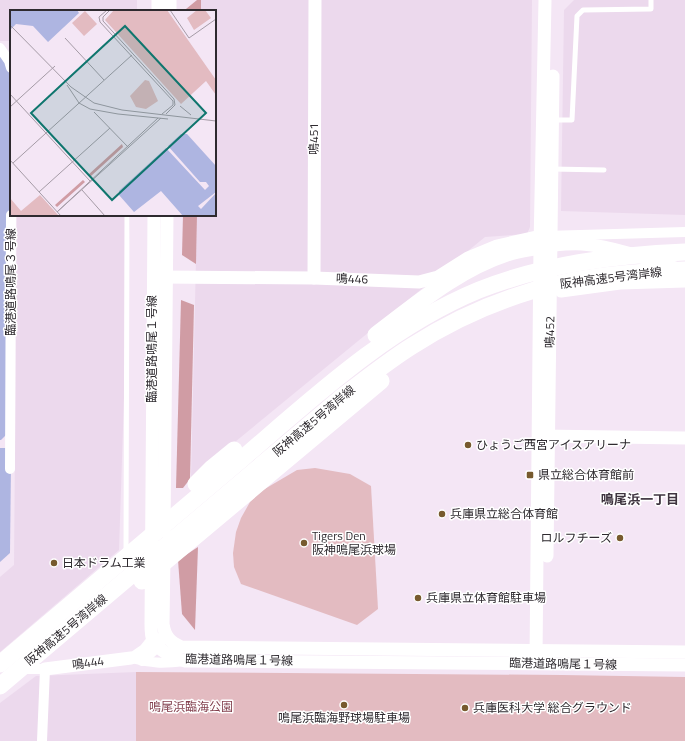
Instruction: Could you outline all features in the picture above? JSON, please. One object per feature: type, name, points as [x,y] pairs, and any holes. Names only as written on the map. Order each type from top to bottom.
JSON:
[{"type":"highway","points":[[104,576],[212,468],[341,361],[446,284],[475,266],[508,252],[546,241]]},
{"type":"highway","name":"阪神高速5号湾岸線","points":[[0,664],[351,367],[400,332],[436,311],[478,290],[519,276],[560,266],[608,258],[650,253],[685,252]]},
{"type":"highway","name":"阪神高速5号湾岸線","points":[[0,686],[343,396],[412,346],[447,326],[483,309],[520,295],[562,283],[641,272],[685,270]]},
{"type":"highway","points":[[0,691],[140,582],[402,363],[432,342],[463,324],[545,293]]},
{"type":"street","name":"鳴451","points":[[314,278],[315,0]]},
{"type":"street","name":"鳴452","points":[[540,665],[546,241],[545,0]]},
{"type":"street","name":"鳴452","points":[[546,241],[552,169],[553,0]]},
{"type":"street","points":[[10,46],[0,47],[10,64]]},
{"type":"street","name":"臨港道路鳴尾３号線","points":[[10,469],[11,216]]},
{"type":"street","name":"臨港道路鳴尾１号線","points":[[154,216],[152,277],[150,624],[156,643],[167,653],[177,659],[185,661],[685,665]]},
{"type":"street","name":"臨港道路鳴尾１号線","points":[[167,216],[163,624],[164,632],[173,644],[181,647],[685,652]]},
{"type":"street","points":[[546,241],[685,232]]},
{"type":"street","name":"鳴446","points":[[152,277],[314,278],[419,282],[438,277],[468,258],[497,246],[546,241],[613,249],[685,270]]},
{"type":"street","points":[[545,293],[620,283],[685,281]]},
{"type":"street","points":[[544,436],[685,438]]},
{"type":"street","points":[[164,632],[156,643],[144,650],[136,659],[148,663],[166,664],[185,661]]},
{"type":"street","name":"鳴444","points":[[0,669],[44,669],[136,659]]},
{"type":"street","points":[[42,741],[44,669]]},
{"type":"lane","points":[[552,120],[572,120],[577,16],[583,10],[651,9],[651,0]]},
{"type":"lane","points":[[552,169],[604,170]]},
{"type":"lane","points":[[126,550],[127,216]]},
{"type":"shaded area","points":[[0,0],[137,0],[137,10],[10,10],[10,41],[0,41]]},
{"type":"shaded area","points":[[197,0],[201,0],[201,10],[186,9]]},
{"type":"shaded area","points":[[201,0],[532,0],[530,227],[527,234],[485,237],[191,478],[197,216],[216,216],[216,10],[201,10]]},
{"type":"shaded area","points":[[574,0],[685,0],[685,215],[561,211],[564,10]]},
{"type":"shaded area","points":[[17,216],[130,216],[119,550],[0,652],[0,577],[14,565]]},
{"type":"shaded area","points":[[183,216],[197,216],[196,264],[182,255]]},
{"type":"shaded area","points":[[181,300],[194,305],[190,479],[183,488],[176,488]]},
{"type":"shaded area","points":[[198,547],[195,630],[182,614],[178,560]]},
{"type":"shaded area","points":[[136,672],[136,741],[0,741],[0,703],[36,676]]},
{"type":"green space","name":"Tigers Den 阪神鳴尾浜球場","points":[[315,468],[350,474],[371,486],[378,609],[357,625],[241,584],[234,567],[233,553],[236,532],[241,518],[250,502],[263,490],[297,470]]},
{"type":"green space","name":"鳴尾浜臨海公園","points":[[136,672],[685,677],[685,741],[136,741]]},
{"type":"water","points":[[0,56],[10,66],[10,141],[6,435],[0,440]]},
{"type":"water","points":[[0,448],[6,448],[11,463],[10,553],[0,562]]},
{"type":"place","name":"ひょうご西宮アイスアリーナ","points":[[468,445]]},
{"type":"place","name":"県立総合体育館前","points":[[530,475]]},
{"type":"place","name":"兵庫県立総合体育館","points":[[442,514]]},
{"type":"place","name":"ロルフチーズ","points":[[620,538]]},
{"type":"place","name":"Tigers Den 阪神鳴尾浜球場","points":[[304,543]]},
{"type":"place","name":"日本ドラム工業","points":[[54,563]]},
{"type":"place","name":"兵庫県立体育館駐車場","points":[[418,598]]},
{"type":"place","name":"鳴尾浜臨海野球場駐車場","points":[[344,705]]},
{"type":"place","name":"兵庫医科大学 総合グラウンド","points":[[465,708]]},
{"type":"district","name":"鳴尾浜一丁目","points":[[640,499]]}]
